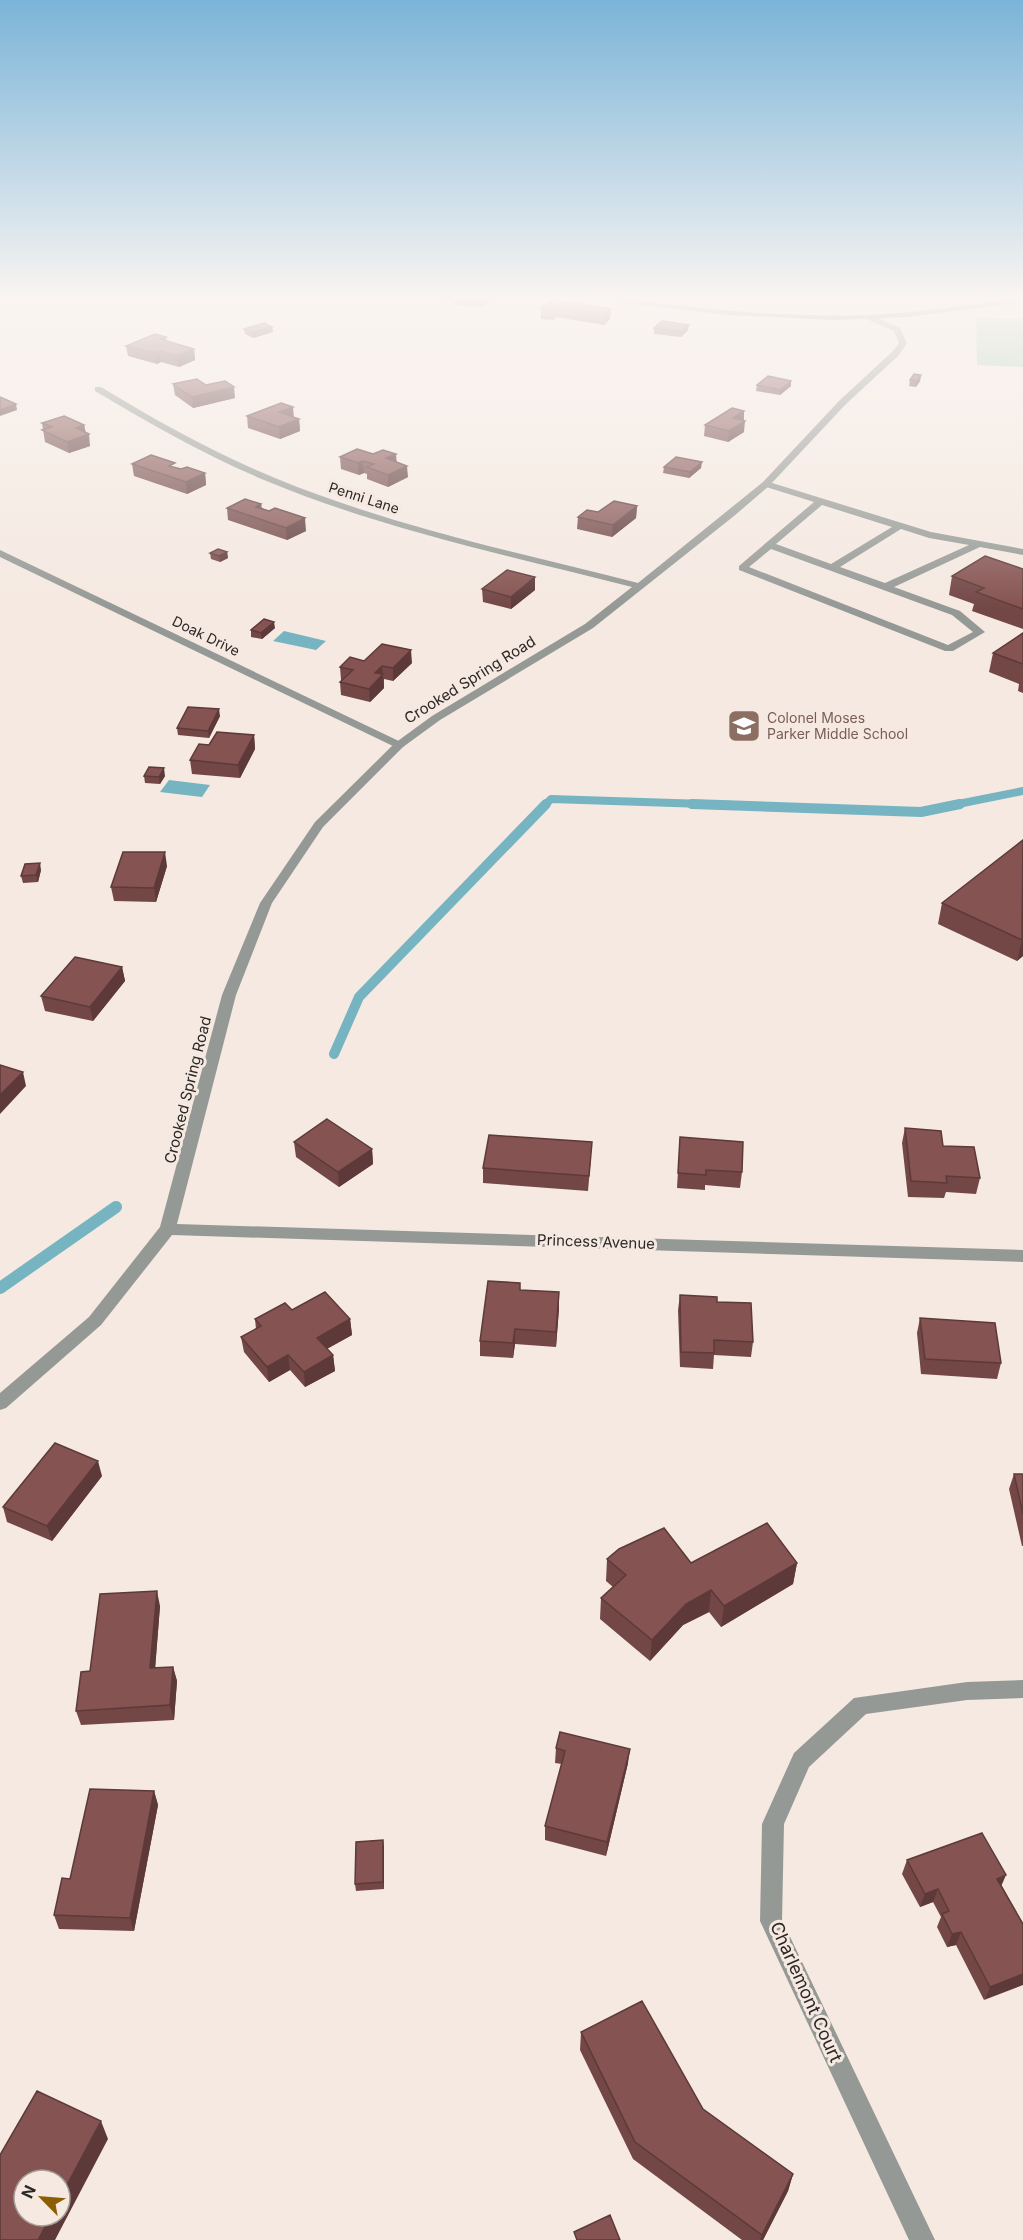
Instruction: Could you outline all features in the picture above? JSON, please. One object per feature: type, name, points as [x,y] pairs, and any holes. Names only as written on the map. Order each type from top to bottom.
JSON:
[{"type":"street","name":"Penni Lane","points":[[117,401],[161,427],[296,490],[377,518],[639,586]]},
{"type":"street","name":"Crooked Spring Road","points":[[0,1403],[95,1321],[168,1229],[229,995],[266,903],[319,825],[399,745],[436,718],[589,626],[766,484],[845,401]]},
{"type":"street","points":[[766,484],[929,535],[1023,552]]},
{"type":"street","points":[[770,545],[956,613],[980,632],[949,649],[742,568],[821,501]]},
{"type":"street","points":[[832,568],[900,526]]},
{"type":"street","points":[[885,587],[976,545]]},
{"type":"street","name":"Doak Drive","points":[[0,553],[399,745]]},
{"type":"street","name":"Princess Avenue","points":[[168,1229],[1023,1256]]},
{"type":"street","name":"Charlemont Court","points":[[922,2240],[771,1921],[773,1824],[801,1760],[861,1705],[967,1690],[1023,1689]]},
{"type":"water","points":[[284,631],[326,641],[316,650],[273,641]]},
{"type":"water","points":[[169,780],[210,785],[202,797],[160,792]]},
{"type":"building","points":[[0,401],[16,404],[0,410]]},
{"type":"building","points":[[281,403],[293,407],[279,412],[299,419],[279,427],[247,416]]},
{"type":"building","points":[[732,408],[744,411],[733,418],[745,421],[729,431],[705,425]]},
{"type":"building","points":[[64,416],[84,425],[76,428],[89,434],[67,442],[42,430],[52,427],[42,423]]},
{"type":"building","points":[[357,449],[373,454],[383,450],[396,454],[386,458],[407,466],[388,475],[367,467],[374,464],[363,461],[358,463],[340,457]]},
{"type":"building","points":[[151,455],[175,463],[169,466],[181,469],[187,467],[205,473],[186,482],[132,464]]},
{"type":"building","points":[[676,457],[702,462],[690,472],[664,467]]},
{"type":"building","points":[[245,499],[261,504],[256,507],[269,511],[275,508],[305,518],[286,528],[227,508]]},
{"type":"building","points":[[614,501],[637,506],[613,525],[578,517],[587,510],[598,512]]},
{"type":"building","points":[[218,549],[227,552],[219,556],[210,553]]},
{"type":"building","points":[[985,556],[1023,569],[1023,609],[976,592],[984,588],[952,576]]},
{"type":"building","points":[[507,570],[535,577],[511,597],[482,589]]},
{"type":"building","points":[[264,619],[274,622],[261,633],[251,630]]},
{"type":"building","points":[[1023,633],[1023,664],[993,653]]},
{"type":"building","points":[[382,644],[411,650],[393,668],[382,666],[375,673],[383,674],[369,689],[340,682],[353,670],[340,667],[350,657],[364,661]]},
{"type":"building","points":[[188,707],[219,709],[208,731],[177,728]]},
{"type":"building","points":[[217,732],[254,735],[238,765],[190,760],[199,744],[209,745]]},
{"type":"building","points":[[149,767],[164,768],[159,777],[144,776]]},
{"type":"building","points":[[1023,840],[1022,940],[942,903]]},
{"type":"building","points":[[123,852],[165,852],[154,888],[111,887]]},
{"type":"building","points":[[40,863],[36,875],[21,876],[25,864]]},
{"type":"building","points":[[75,957],[122,967],[90,1007],[41,996]]},
{"type":"building","points":[[0,1065],[23,1072],[0,1095]]},
{"type":"building","points":[[327,1119],[372,1149],[338,1172],[294,1142]]},
{"type":"building","points":[[905,1128],[941,1131],[943,1146],[974,1147],[980,1178],[946,1176],[947,1183],[911,1181]]},
{"type":"building","points":[[489,1135],[592,1142],[589,1176],[483,1168]]},
{"type":"building","points":[[680,1137],[743,1142],[742,1172],[706,1170],[706,1175],[678,1173]]},
{"type":"building","points":[[488,1281],[520,1283],[520,1290],[559,1292],[556,1332],[515,1329],[513,1343],[480,1341]]},
{"type":"building","points":[[325,1292],[350,1319],[317,1338],[333,1355],[304,1372],[288,1355],[267,1367],[241,1337],[261,1326],[255,1319],[285,1303],[292,1310]]},
{"type":"building","points":[[680,1295],[717,1297],[717,1302],[751,1303],[753,1342],[714,1340],[714,1353],[681,1352]]},
{"type":"building","points":[[920,1318],[995,1323],[1001,1363],[925,1359]]},
{"type":"building","points":[[55,1443],[98,1461],[47,1526],[3,1507]]},
{"type":"building","points":[[1014,1474],[1023,1474],[1023,1514]]},
{"type":"building","points":[[767,1523],[797,1563],[724,1606],[711,1590],[686,1604],[652,1640],[601,1598],[626,1575],[607,1559],[619,1549],[664,1528],[691,1563]]},
{"type":"building","points":[[157,1591],[150,1668],[173,1667],[170,1705],[76,1711],[81,1672],[90,1671],[100,1594]]},
{"type":"building","points":[[560,1732],[630,1749],[607,1842],[545,1826],[565,1751],[556,1748]]},
{"type":"building","points":[[90,1789],[154,1791],[130,1918],[54,1915],[62,1878],[70,1879]]},
{"type":"building","points":[[982,1833],[1006,1875],[997,1879],[1023,1924],[1023,1974],[990,1987],[961,1932],[952,1934],[942,1914],[949,1911],[938,1889],[925,1894],[907,1860]]},
{"type":"building","points":[[383,1840],[383,1882],[355,1884],[356,1842]]},
{"type":"building","points":[[642,2001],[703,2109],[793,2174],[762,2235],[635,2142],[581,2032]]},
{"type":"building","points":[[37,2091],[101,2121],[72,2175],[72,2168],[12,2168],[12,2228],[44,2228],[38,2240],[0,2240],[0,2155]]},
{"type":"building","points":[[610,2215],[620,2240],[577,2240],[574,2232]]},
{"type":"waterway","points":[[953,805],[1023,791]]},
{"type":"waterway","points":[[546,804],[551,799],[735,805]]},
{"type":"waterway","points":[[334,1054],[359,997],[546,804]]},
{"type":"waterway","points":[[692,804],[921,812],[960,804]]},
{"type":"waterway","points":[[0,1288],[116,1207]]},
{"type":"place","name":"Colonel Moses Parker Middle School","points":[[744,726]]}]
